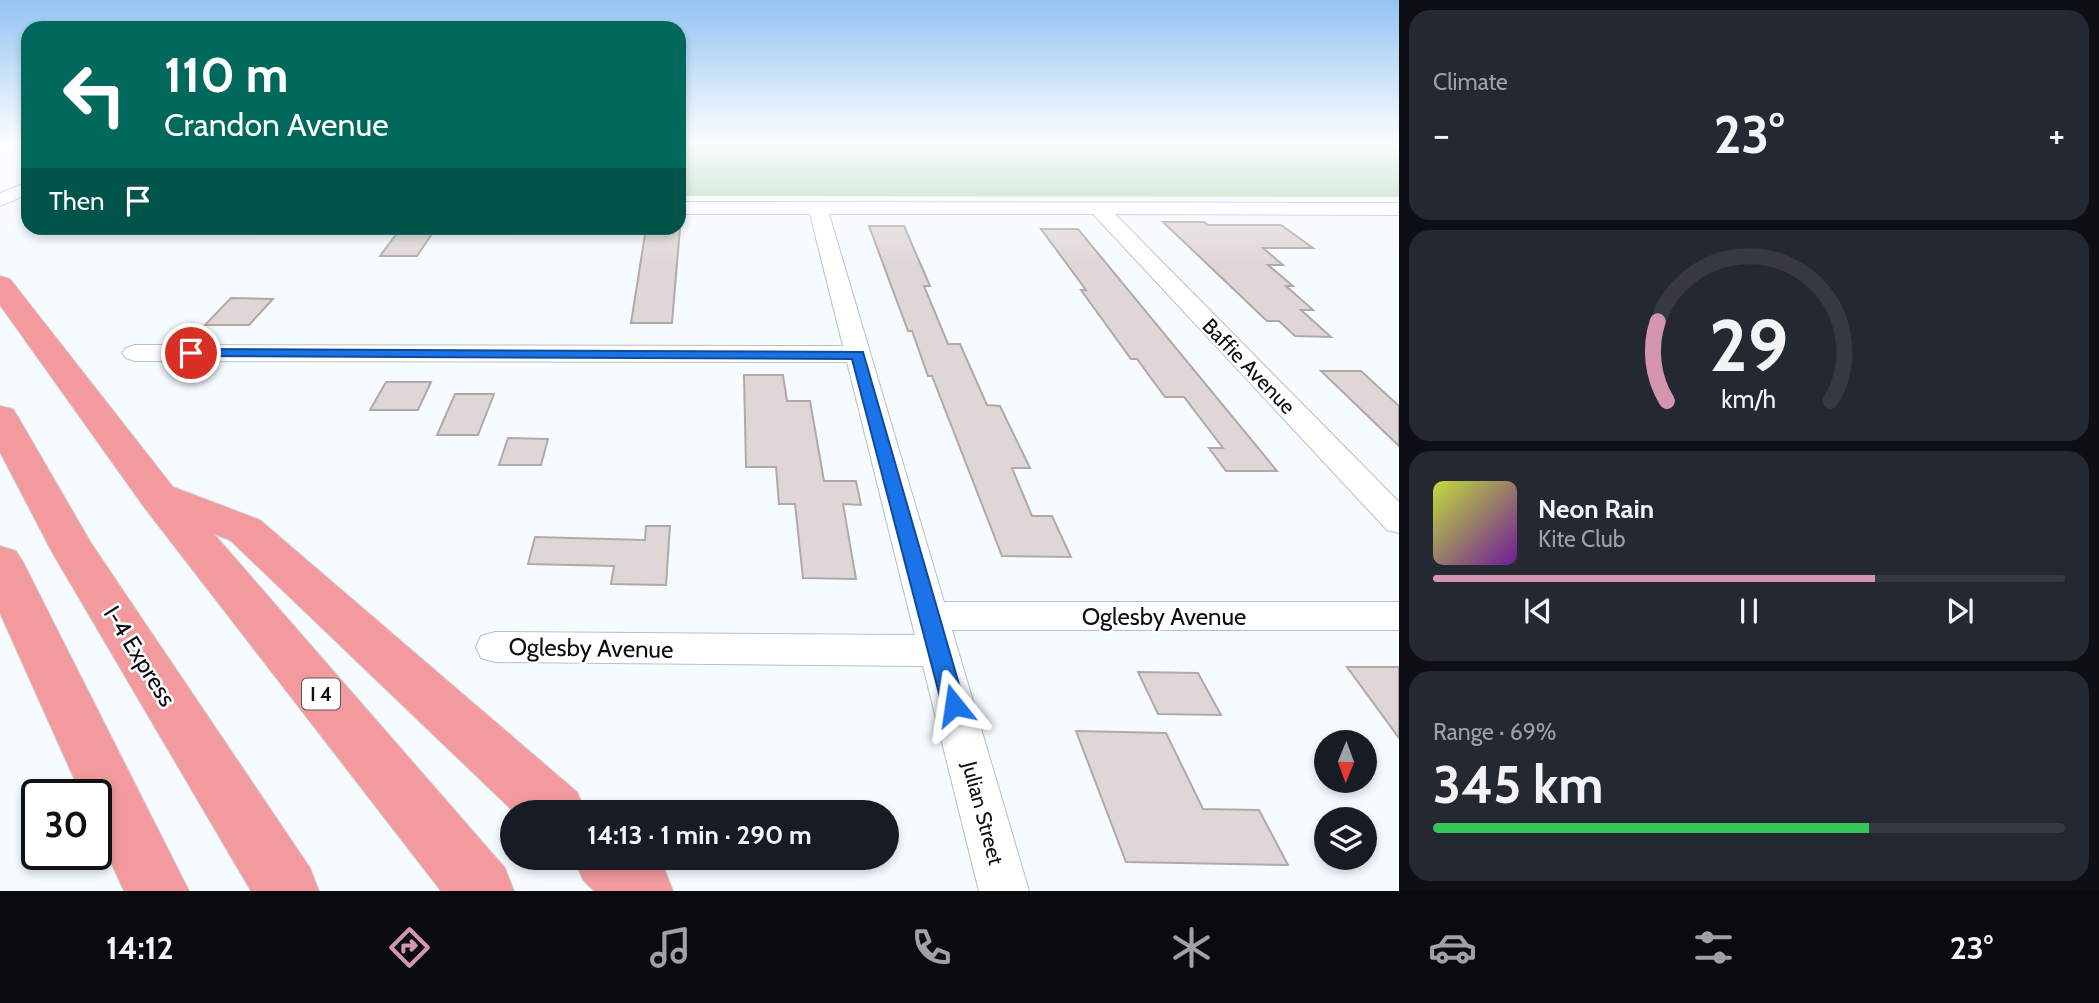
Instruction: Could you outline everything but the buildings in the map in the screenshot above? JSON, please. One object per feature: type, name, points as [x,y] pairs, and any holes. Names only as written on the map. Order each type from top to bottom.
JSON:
[{"type":"highway","name":"I 4","points":[[0,285],[159,497],[482,891]]},
{"type":"highway","name":"I-4 Express","points":[[0,417],[74,552],[287,891]]},
{"type":"highway","points":[[159,497],[245,530],[543,800]]},
{"type":"highway","points":[[0,562],[157,891]]},
{"type":"highway","points":[[618,870],[641,891]]},
{"type":"street","points":[[0,200],[21,190]]},
{"type":"street","points":[[0,207],[21,207]]},
{"type":"street","points":[[686,208],[1389,209],[1399,221]]},
{"type":"street","name":"Julian Street","points":[[818,208],[1004,891]]},
{"type":"street","name":"Baffie Avenue","points":[[1099,209],[1399,522]]},
{"type":"street","points":[[135,353],[858,355]]},
{"type":"street","name":"Oglesby Avenue","points":[[495,647],[1399,616]]},
{"type":"green space","points":[[686,183],[1399,183],[1399,197],[686,196]]},
{"type":"route","points":[[191,353],[858,355],[954,705]]}]
